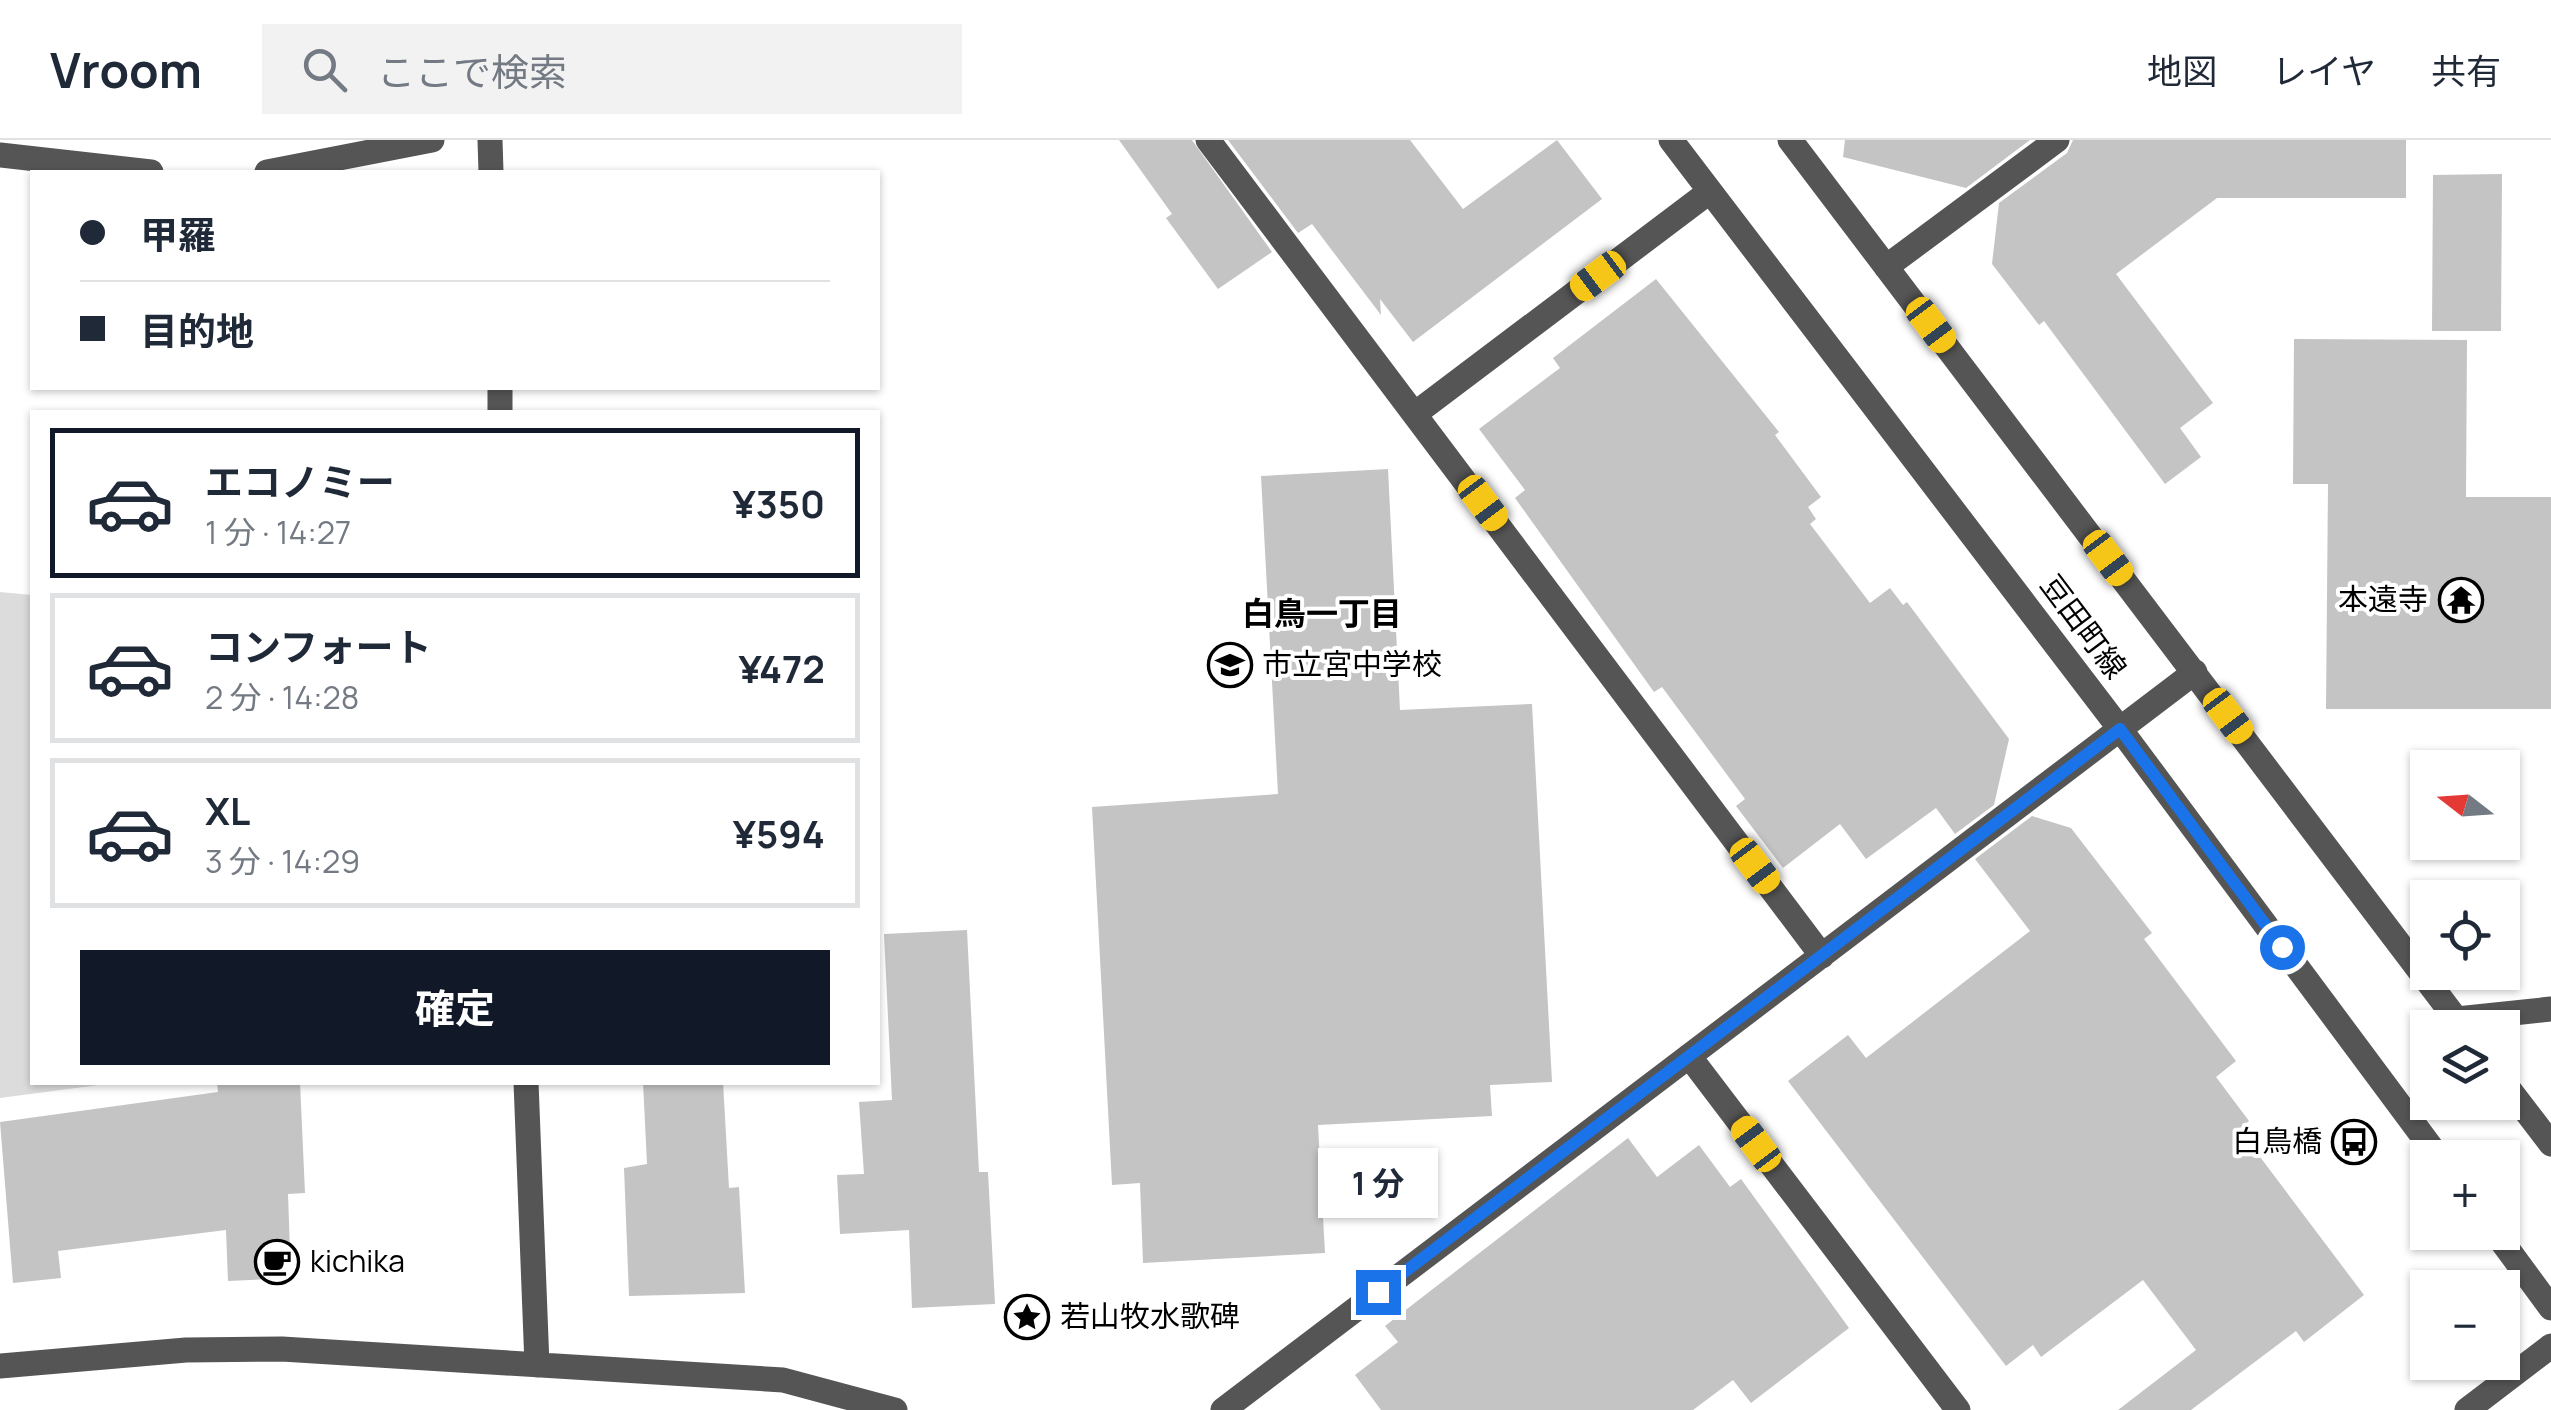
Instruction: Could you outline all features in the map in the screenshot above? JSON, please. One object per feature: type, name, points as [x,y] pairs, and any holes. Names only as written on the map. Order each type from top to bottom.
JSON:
[{"type":"street","points":[[277,170],[432,140]]},
{"type":"street","points":[[490,140],[492,170]]},
{"type":"street","points":[[1208,140],[1822,956]]},
{"type":"street","name":"豆田町線","points":[[1670,140],[2120,729],[2426,1140]]},
{"type":"street","name":"豆田町線","points":[[1790,140],[2450,1010]]},
{"type":"street","points":[[1886,266],[2058,140]]},
{"type":"street","points":[[0,155],[94,153],[145,170]]},
{"type":"street","points":[[1416,412],[1709,192]]},
{"type":"street","points":[[1223,1410],[2195,672]]},
{"type":"street","points":[[2520,1013],[2551,1008]]},
{"type":"street","points":[[1689,1056],[1958,1410]]},
{"type":"street","points":[[526,1085],[537,1364]]},
{"type":"street","points":[[2520,1104],[2551,1144]]},
{"type":"street","points":[[2508,1250],[2551,1308]]},
{"type":"street","points":[[2467,1410],[2551,1346]]},
{"type":"street","points":[[0,1366],[186,1350],[282,1348],[783,1380],[896,1410]]},
{"type":"shaded area","points":[[0,592],[30,595],[30,1085],[99,1085],[0,1098]]},
{"type":"building","points":[[1119,140],[1192,140],[1272,252],[1218,289],[1166,218],[1172,214]]},
{"type":"building","points":[[1228,140],[1410,140],[1463,209],[1557,140],[1602,199],[1413,342],[1380,299],[1381,315],[1312,224],[1298,233]]},
{"type":"building","points":[[1845,140],[2030,140],[1966,188],[1843,157]]},
{"type":"building","points":[[2073,140],[2406,140],[2406,198],[2217,198],[2116,274],[2213,403],[2180,428],[2201,457],[2165,484],[2044,321],[2039,325],[1992,264],[1999,203],[2067,153]]},
{"type":"building","points":[[2502,174],[2501,331],[2432,331],[2433,175]]},
{"type":"building","points":[[1656,279],[1779,432],[1775,435],[1821,497],[1808,507],[1816,519],[1810,524],[1870,603],[1890,588],[1903,605],[1907,602],[2009,739],[1994,805],[1955,834],[1936,808],[1866,859],[1840,824],[1783,868],[1736,806],[1745,799],[1662,687],[1654,692],[1515,498],[1525,490],[1479,429],[1560,368],[1553,358]]},
{"type":"building","points":[[2294,339],[2467,340],[2466,497],[2551,497],[2551,709],[2326,709],[2328,484],[2293,484]]},
{"type":"building","points":[[1388,469],[1400,710],[1532,704],[1552,1082],[1490,1085],[1492,1116],[1318,1125],[1325,1253],[1143,1263],[1140,1183],[1112,1185],[1092,807],[1278,794],[1261,476]]},
{"type":"building","points":[[2032,816],[2071,828],[2152,933],[2144,939],[2236,1061],[2216,1077],[2249,1121],[2239,1129],[2364,1295],[2304,1342],[2296,1331],[2191,1410],[2118,1410],[2196,1350],[2143,1280],[2041,1357],[2033,1345],[2006,1366],[1788,1081],[1848,1035],[1866,1058],[2030,931],[1975,859]]},
{"type":"building","points":[[967,930],[979,1172],[988,1172],[995,1304],[912,1308],[909,1230],[840,1234],[837,1175],[864,1174],[859,1102],[892,1100],[884,934]]},
{"type":"building","points":[[217,1085],[300,1085],[305,1193],[288,1194],[291,1278],[228,1281],[226,1230],[58,1251],[61,1278],[13,1283],[0,1122],[218,1092]]},
{"type":"building","points":[[643,1085],[723,1085],[729,1188],[739,1187],[745,1293],[629,1296],[624,1168],[647,1164]]},
{"type":"building","points":[[1628,1138],[1657,1177],[1699,1145],[1730,1187],[1741,1179],[1849,1328],[1751,1403],[1733,1380],[1693,1410],[1381,1410],[1355,1375],[1398,1342],[1385,1326]]},
{"type":"place","name":"本遠寺","points":[[2461,600]]},
{"type":"place","name":"市立宮中学校","points":[[1230,665]]},
{"type":"place","name":"白鳥橋","points":[[2354,1142]]},
{"type":"place","name":"kichika","points":[[277,1262]]},
{"type":"place","name":"若山牧水歌碑","points":[[1027,1317]]},
{"type":"district","name":"白鳥一丁目","points":[[1322,614]]},
{"type":"route","points":[[1378,1292],[2120,729],[2282,947]]}]
